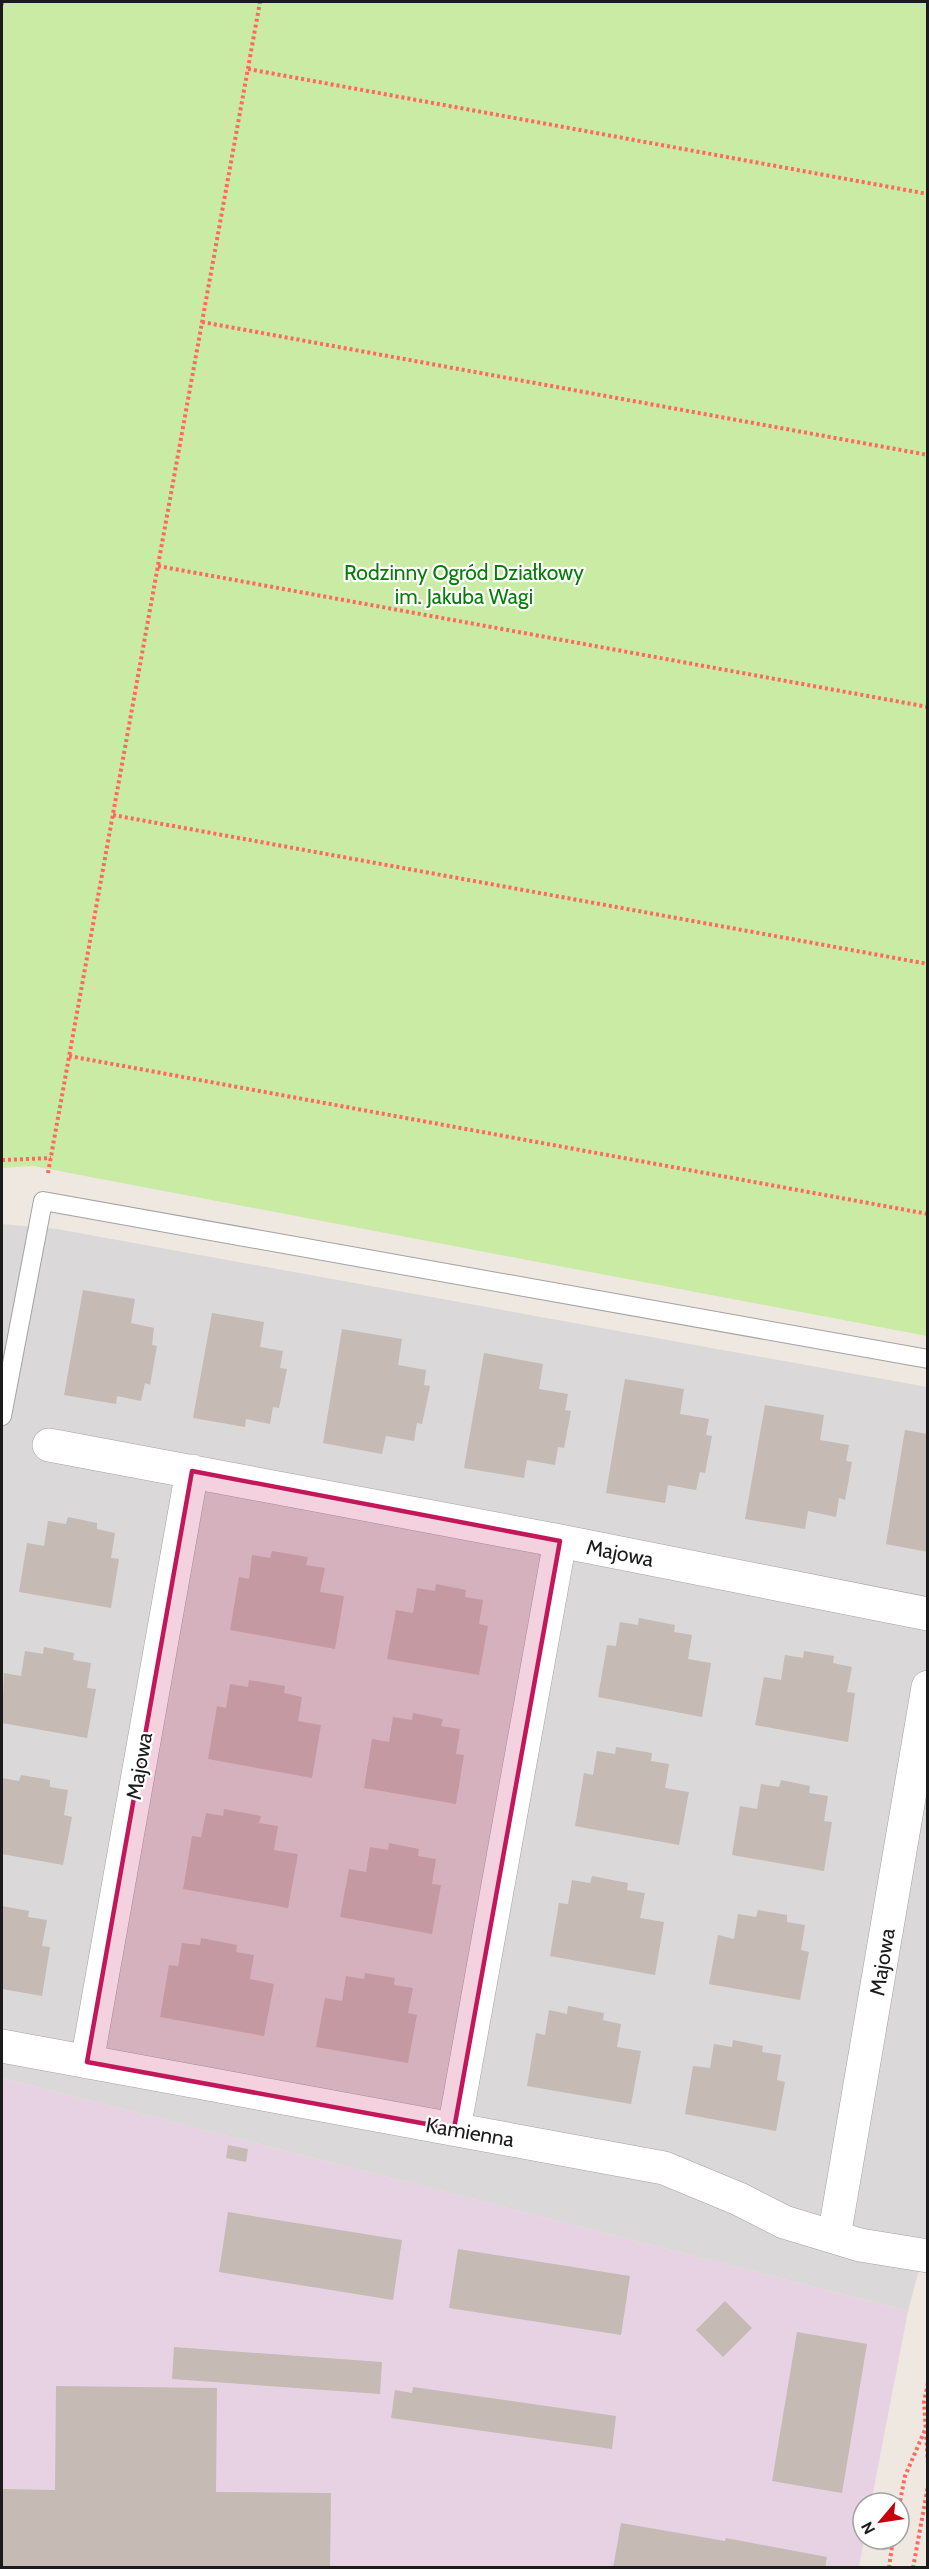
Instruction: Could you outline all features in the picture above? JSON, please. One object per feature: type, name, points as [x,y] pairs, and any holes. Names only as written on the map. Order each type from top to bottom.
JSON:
[{"type":"street","name":"Majowa","points":[[49,1445],[560,1541],[927,1614]]},
{"type":"street","name":"Majowa","points":[[87,2062],[192,1471]]},
{"type":"street","name":"Majowa","points":[[454,2129],[560,1541]]},
{"type":"street","name":"Majowa","points":[[834,2237],[927,1687]]},
{"type":"street","name":"Kamienna","points":[[2,2046],[664,2168],[739,2199],[784,2222],[860,2245],[927,2256]]},
{"type":"lane","points":[[2,1416],[43,1201],[927,1359]]},
{"type":"path","points":[[43,1201],[260,2]]},
{"type":"path","points":[[248,69],[927,194]]},
{"type":"path","points":[[202,322],[927,455]]},
{"type":"path","points":[[158,566],[927,707]]},
{"type":"path","points":[[113,815],[927,964]]},
{"type":"path","points":[[69,1056],[927,1214]]},
{"type":"path","points":[[2,1160],[51,1158]]},
{"type":"path","points":[[927,2383],[924,2402],[927,2464]]},
{"type":"path","points":[[902,2491],[905,2476],[927,2423]]},
{"type":"path","points":[[913,2568],[927,2486]]},
{"type":"path","points":[[889,2568],[891,2551]]},
{"type":"highlighted area","points":[[192,1471],[560,1541],[454,2129],[87,2062]]},
{"type":"shaded area","points":[[2,1224],[57,1229],[927,1387],[928,2236],[908,2311],[2,2078]]},
{"type":"shaded area","points":[[2,2078],[908,2311],[873,2491],[851,2491],[851,2551],[862,2551],[859,2567],[2,2567]]},
{"type":"green space","name":"Rodzinny Ogród Działkowy im. Jakuba Wagi","points":[[2,2],[927,2],[927,1336],[33,1166],[2,1168]]},
{"type":"building","points":[[83,1290],[135,1299],[131,1323],[154,1328],[152,1345],[157,1346],[150,1385],[145,1383],[141,1401],[117,1396],[116,1404],[64,1395]]},
{"type":"building","points":[[212,1313],[264,1322],[260,1347],[283,1351],[280,1368],[287,1369],[279,1408],[273,1407],[270,1424],[246,1419],[245,1427],[193,1418]]},
{"type":"building","points":[[342,1329],[402,1339],[398,1365],[426,1370],[424,1385],[430,1386],[422,1424],[417,1423],[414,1441],[386,1436],[382,1454],[323,1443]]},
{"type":"building","points":[[484,1353],[543,1364],[539,1389],[568,1394],[565,1410],[571,1411],[564,1448],[558,1447],[555,1465],[527,1460],[524,1478],[464,1468]]},
{"type":"building","points":[[625,1379],[684,1389],[680,1414],[709,1419],[706,1435],[712,1436],[705,1473],[700,1472],[696,1490],[668,1485],[665,1503],[606,1493]]},
{"type":"building","points":[[765,1405],[824,1415],[820,1440],[849,1445],[846,1461],[852,1462],[845,1500],[839,1498],[836,1517],[808,1511],[805,1529],[745,1519]]},
{"type":"building","points":[[905,1430],[928,1434],[928,1552],[886,1544]]},
{"type":"building","points":[[68,1517],[97,1523],[97,1529],[115,1533],[111,1558],[119,1559],[111,1608],[19,1592],[27,1543],[44,1546],[48,1521],[66,1524]]},
{"type":"building","points":[[272,1551],[308,1557],[306,1565],[325,1568],[320,1592],[344,1596],[335,1649],[230,1630],[239,1577],[249,1579],[252,1555],[270,1558]]},
{"type":"building","points":[[436,1584],[466,1590],[465,1597],[483,1600],[479,1624],[488,1626],[479,1675],[387,1659],[396,1610],[413,1613],[417,1588],[435,1591]]},
{"type":"building","points":[[639,1618],[675,1625],[674,1632],[692,1635],[688,1659],[711,1663],[702,1717],[598,1697],[607,1645],[616,1646],[620,1622],[638,1625]]},
{"type":"building","points":[[44,1647],[74,1653],[73,1660],[91,1663],[87,1688],[96,1689],[87,1738],[2,1723],[4,1673],[21,1676],[25,1651],[43,1654]]},
{"type":"building","points":[[804,1651],[834,1656],[833,1663],[852,1667],[847,1692],[855,1693],[848,1742],[755,1725],[764,1677],[781,1680],[785,1655],[803,1658]]},
{"type":"building","points":[[249,1680],[285,1686],[284,1693],[302,1697],[298,1721],[321,1725],[312,1778],[208,1759],[217,1706],[226,1708],[230,1684],[248,1687]]},
{"type":"building","points":[[413,1713],[443,1719],[441,1726],[460,1729],[456,1754],[464,1755],[456,1804],[364,1788],[372,1739],[389,1742],[393,1717],[412,1720]]},
{"type":"building","points":[[616,1747],[652,1753],[651,1761],[669,1764],[665,1788],[689,1792],[679,1845],[575,1826],[584,1773],[593,1775],[597,1751],[615,1754]]},
{"type":"building","points":[[21,1775],[50,1780],[50,1787],[68,1790],[64,1815],[72,1817],[63,1865],[2,1854],[2,1778],[19,1781]]},
{"type":"building","points":[[781,1780],[810,1786],[809,1793],[828,1796],[824,1821],[832,1822],[824,1871],[732,1855],[740,1806],[757,1809],[761,1784],[779,1787]]},
{"type":"building","points":[[224,1809],[261,1816],[259,1823],[278,1826],[274,1850],[298,1854],[288,1908],[183,1889],[192,1836],[201,1837],[206,1813],[223,1816]]},
{"type":"building","points":[[389,1843],[419,1849],[418,1856],[436,1859],[432,1884],[441,1885],[432,1934],[340,1917],[349,1869],[366,1872],[370,1847],[388,1850]]},
{"type":"building","points":[[592,1876],[628,1883],[627,1890],[645,1893],[640,1918],[664,1922],[655,1975],[550,1956],[559,1903],[568,1904],[572,1880],[590,1883]]},
{"type":"building","points":[[2,1906],[29,1911],[28,1917],[47,1920],[42,1946],[50,1947],[42,1996],[2,1989]]},
{"type":"building","points":[[758,1910],[787,1915],[787,1922],[805,1925],[801,1950],[809,1952],[800,2000],[709,1984],[718,1935],[734,1939],[738,1914],[756,1917]]},
{"type":"building","points":[[201,1938],[237,1945],[236,1952],[254,1955],[250,1979],[274,1984],[264,2036],[160,2017],[169,1965],[178,1966],[182,1943],[200,1945]]},
{"type":"building","points":[[365,1973],[395,1978],[394,1985],[413,1988],[408,2013],[417,2015],[408,2063],[316,2047],[325,1998],[342,2001],[346,1976],[364,1979]]},
{"type":"building","points":[[568,2006],[604,2013],[603,2020],[621,2024],[617,2047],[641,2051],[631,2104],[527,2086],[536,2033],[545,2035],[549,2010],[567,2014]]},
{"type":"building","points":[[733,2040],[763,2046],[762,2052],[781,2055],[777,2080],[785,2082],[776,2131],[685,2114],[693,2066],[710,2068],[714,2044],[732,2047]]},
{"type":"building","points":[[228,2145],[248,2149],[246,2162],[226,2158]]},
{"type":"building","points":[[228,2212],[402,2240],[393,2300],[219,2272]]},
{"type":"building","points":[[458,2249],[630,2276],[621,2335],[449,2308]]},
{"type":"building","points":[[725,2301],[752,2328],[723,2357],[696,2330]]},
{"type":"building","points":[[797,2332],[867,2344],[842,2493],[772,2481]]},
{"type":"building","points":[[174,2347],[382,2362],[380,2394],[172,2379]]},
{"type":"building","points":[[56,2386],[217,2388],[216,2492],[331,2493],[330,2568],[2,2568],[2,2489],[55,2490]]},
{"type":"building","points":[[413,2387],[616,2416],[612,2449],[391,2418],[395,2390],[412,2393]]},
{"type":"building","points":[[621,2523],[725,2541],[726,2538],[827,2557],[825,2568],[613,2568]]}]
